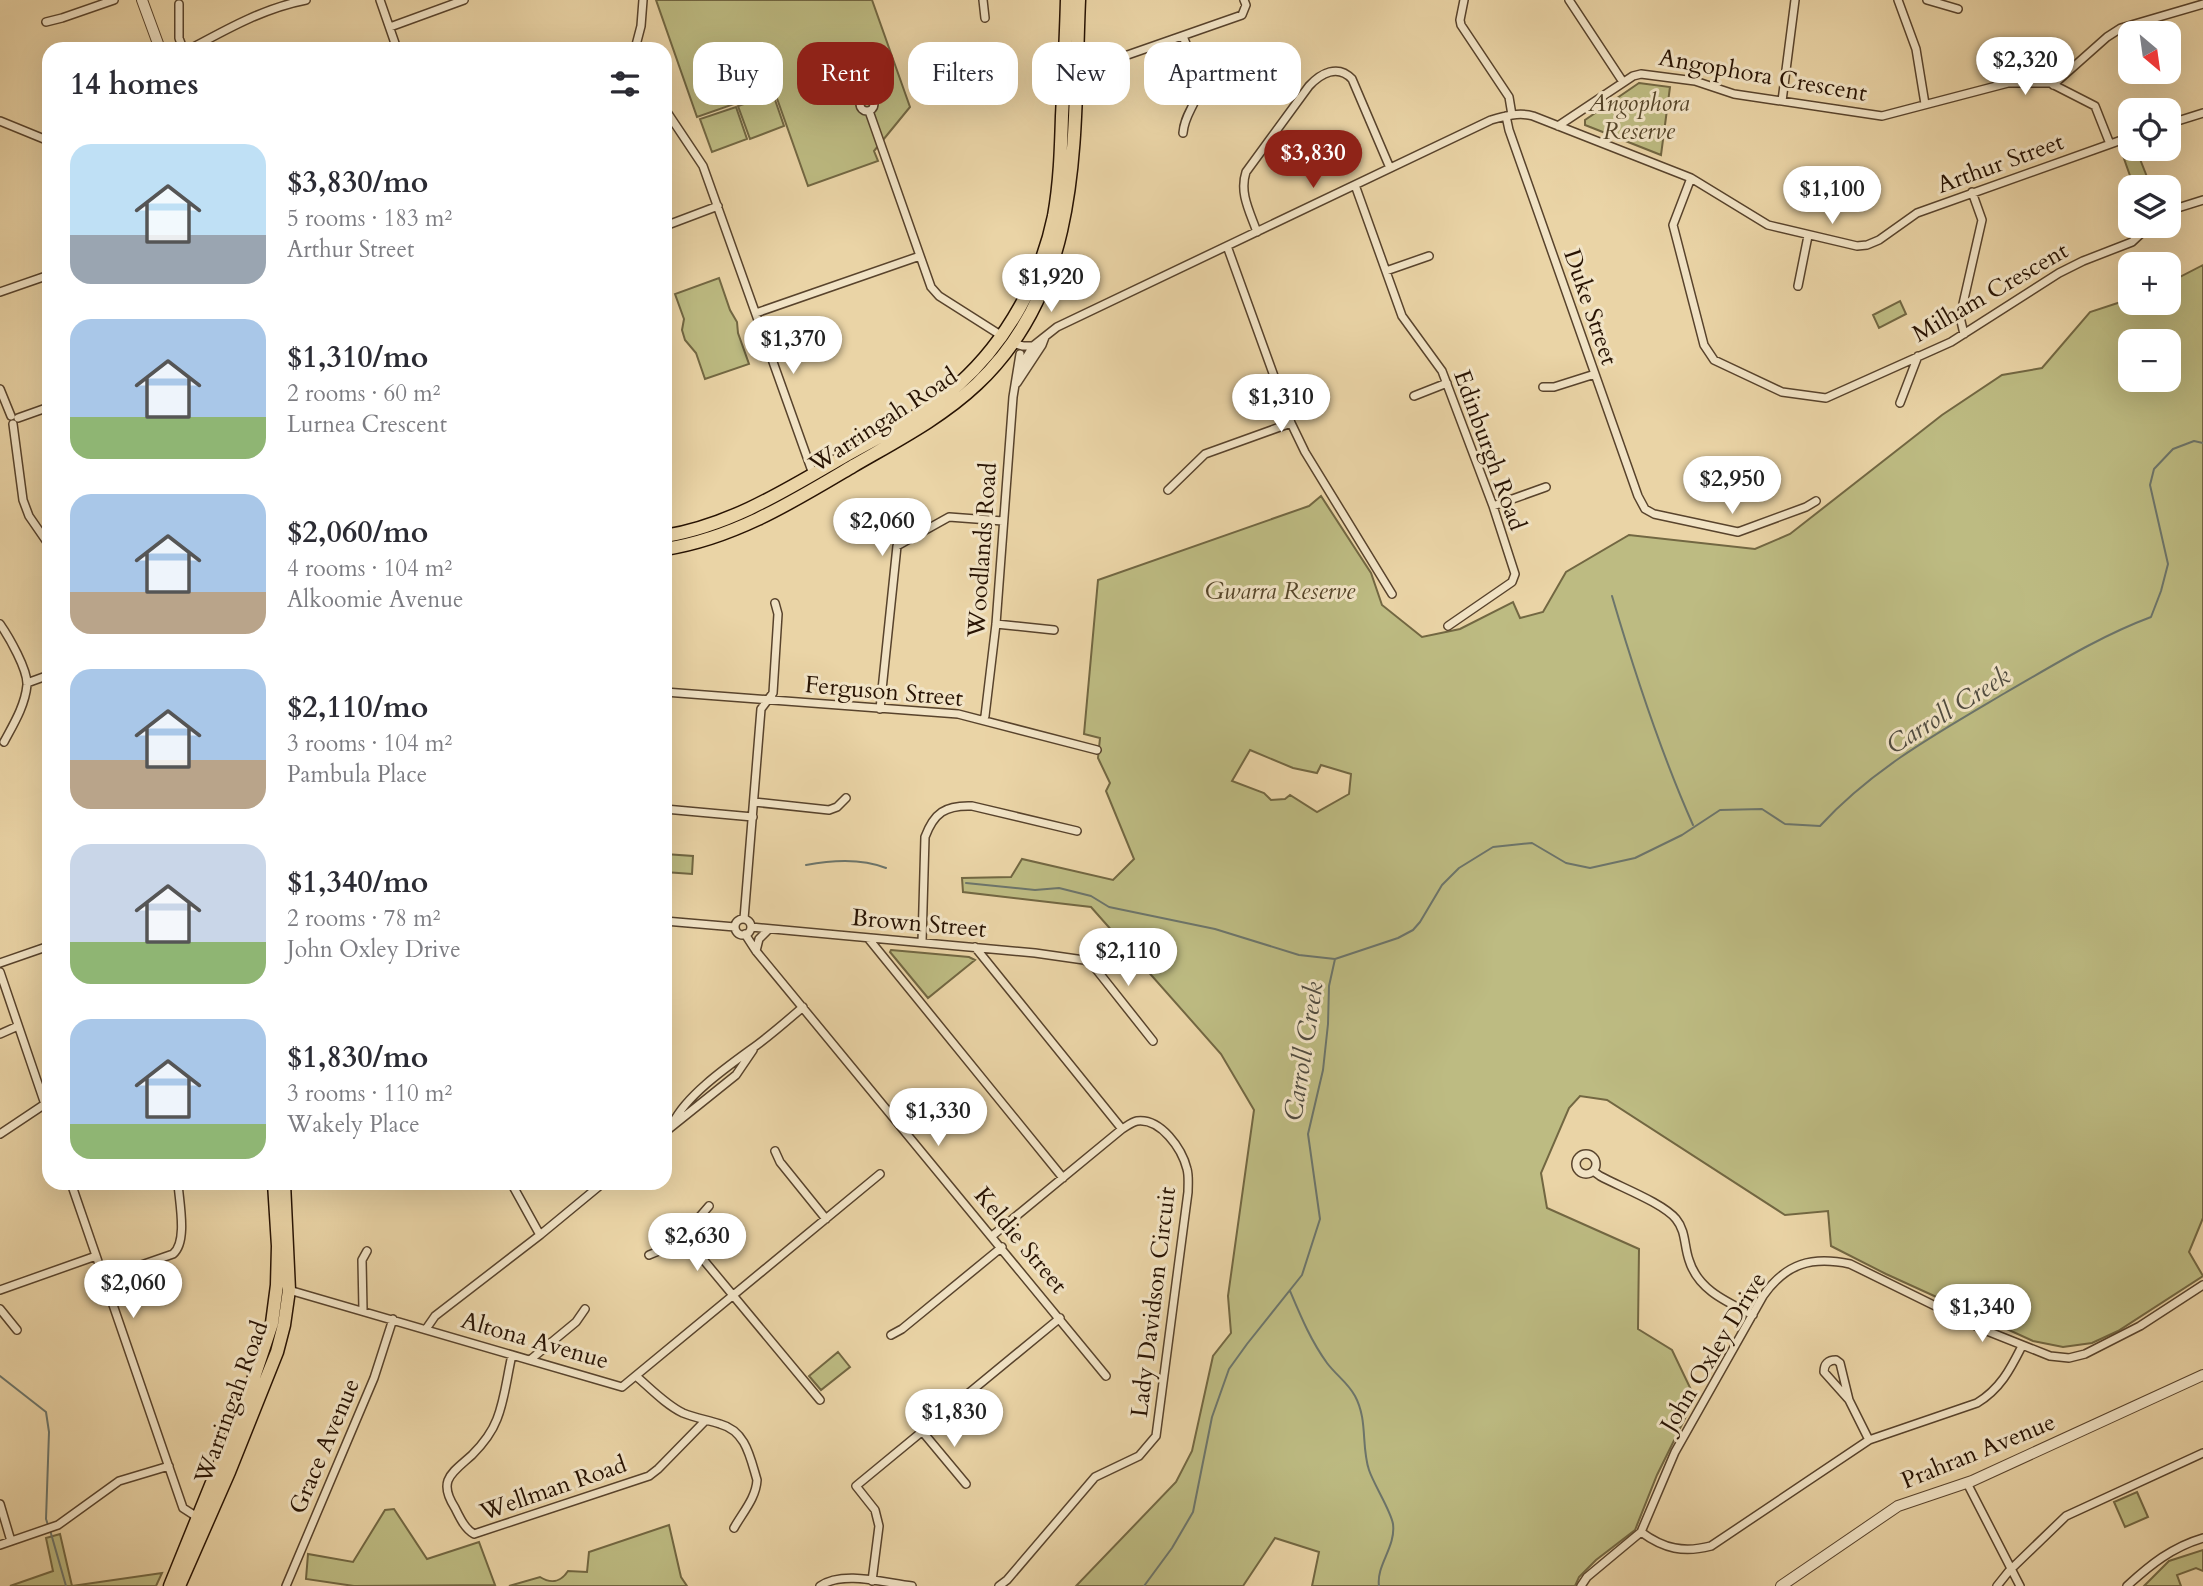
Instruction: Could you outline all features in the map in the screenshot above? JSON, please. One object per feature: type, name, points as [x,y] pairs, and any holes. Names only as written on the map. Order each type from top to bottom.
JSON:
[{"type":"highway","name":"Warringah Road","points":[[672,534],[740,513],[813,474],[940,399],[1007,339],[1043,256],[1053,219],[1060,161],[1067,0]]},
{"type":"highway","name":"Warringah Road","points":[[1077,42],[1079,0]]},
{"type":"highway","name":"Warringah Road","points":[[672,547],[706,540],[761,519],[909,433],[944,411],[977,384],[1042,290],[1053,264],[1069,195],[1075,105]]},
{"type":"highway","name":"Warringah Road","points":[[274,1190],[283,1287]]},
{"type":"highway","name":"Warringah Road","points":[[170,1586],[277,1352],[284,1325],[284,1190]]},
{"type":"highway","name":"Warringah Road","points":[[179,1586],[202,1519]]},
{"type":"street","points":[[46,22],[114,0]]},
{"type":"street","points":[[142,0],[157,42]]},
{"type":"street","points":[[203,42],[245,19],[306,0]]},
{"type":"street","points":[[380,0],[395,42]]},
{"type":"street","points":[[390,27],[464,0]]},
{"type":"street","points":[[637,42],[643,0]]},
{"type":"street","points":[[983,0],[985,18]]},
{"type":"street","points":[[1130,54],[1242,15],[1246,5],[1244,0]]},
{"type":"street","name":"Duke Street","points":[[1464,0],[1461,25],[1509,97],[1508,130],[1638,496],[1645,509],[1654,514],[1738,532],[1816,501]]},
{"type":"street","points":[[1569,0],[1623,82]]},
{"type":"street","points":[[1782,101],[1795,0]]},
{"type":"street","points":[[1898,0],[1916,49],[1925,104]]},
{"type":"street","points":[[1927,0],[1958,9]]},
{"type":"street","points":[[179,4],[180,42]]},
{"type":"street","points":[[2053,85],[2121,28],[2203,4]]},
{"type":"street","points":[[1183,36],[1199,89],[1184,122],[1183,133]]},
{"type":"street","points":[[1257,232],[1242,181],[1309,86],[1326,74],[1336,70],[1346,72],[1353,79],[1390,168]]},
{"type":"street","name":"Angophora Crescent","points":[[1558,126],[1623,82],[1641,74],[1695,81],[1734,94],[1882,116],[2008,83],[2053,85],[2095,106],[2110,144]]},
{"type":"street","points":[[861,105],[861,108],[869,111],[935,292],[1007,339],[1023,346],[1033,346],[1066,322],[1491,120],[1509,115]]},
{"type":"street","points":[[2181,120],[2203,113]]},
{"type":"street","name":"Arthur Street","points":[[1509,115],[1526,114],[1691,178],[1768,225],[1857,246],[1879,240],[1917,213],[2118,141]]},
{"type":"street","points":[[672,119],[701,161],[813,474]]},
{"type":"street","points":[[0,121],[42,138]]},
{"type":"street","name":"Milham Crescent","points":[[1691,178],[1673,225],[1704,345],[1714,360],[1782,392],[1826,398],[1964,334],[2059,273],[2136,238]]},
{"type":"street","name":"Edinburgh Road","points":[[1355,185],[1402,316],[1442,371],[1447,383],[1493,506],[1515,579],[1448,626]]},
{"type":"street","points":[[1964,334],[1960,317],[1982,220],[1972,192]]},
{"type":"street","points":[[2181,207],[2203,200]]},
{"type":"street","points":[[672,223],[718,206]]},
{"type":"street","points":[[1798,286],[1808,236]]},
{"type":"street","points":[[1227,246],[1291,422],[1306,454],[1392,594]]},
{"type":"street","points":[[756,313],[920,256]]},
{"type":"street","points":[[1386,271],[1429,256]]},
{"type":"street","points":[[0,292],[42,277]]},
{"type":"street","points":[[1007,339],[1015,351],[1027,356],[1042,345],[1045,337]]},
{"type":"street","name":"Woodlands Road","points":[[983,720],[996,624],[1013,397],[1017,373],[1033,346]]},
{"type":"street","name":"Woodlands Road","points":[[1016,383],[1027,356]]},
{"type":"street","points":[[1900,403],[1918,356]]},
{"type":"street","points":[[1543,387],[1553,387],[1595,374]]},
{"type":"street","points":[[1414,396],[1447,383]]},
{"type":"street","points":[[0,389],[14,419],[23,500],[29,516],[42,535]]},
{"type":"street","points":[[14,419],[42,409]]},
{"type":"street","points":[[1168,490],[1205,454],[1291,422]]},
{"type":"street","points":[[1493,506],[1546,487]]},
{"type":"street","points":[[880,709],[897,545],[948,517],[1003,522]]},
{"type":"street","points":[[744,919],[761,709],[773,693],[778,614],[775,603]]},
{"type":"street","points":[[0,624],[12,642],[27,683],[20,712],[4,743]]},
{"type":"street","points":[[996,624],[1054,630]]},
{"type":"street","points":[[27,683],[42,678]]},
{"type":"street","name":"Ferguson Street","points":[[672,693],[958,714],[1097,750]]},
{"type":"street","points":[[754,802],[829,810],[837,807],[846,798]]},
{"type":"street","points":[[922,942],[925,837],[931,822],[940,812],[957,805],[972,806],[1077,831]]},
{"type":"street","points":[[672,810],[753,817]]},
{"type":"street","points":[[744,919],[750,922],[751,928],[745,934],[738,933],[735,927],[738,920],[744,919]]},
{"type":"street","points":[[672,922],[735,927]]},
{"type":"street","name":"Brown Street","points":[[751,928],[975,947],[1084,960],[1092,964],[1153,1041]]},
{"type":"street","points":[[756,951],[759,939],[769,929]]},
{"type":"street","name":"Keldie Street","points":[[745,934],[756,951],[1106,1376]]},
{"type":"street","points":[[868,938],[1063,1178]]},
{"type":"street","points":[[975,947],[1122,1129],[992,1236]]},
{"type":"street","points":[[0,963],[42,948]]},
{"type":"street","points":[[0,972],[42,1095]]},
{"type":"street","points":[[672,1124],[685,1117],[736,1075],[757,1045],[803,1007]]},
{"type":"street","points":[[0,1034],[18,1026]]},
{"type":"street","points":[[0,1134],[42,1106]]},
{"type":"street","name":"Lady Davidson Circuit","points":[[999,1586],[1094,1477],[1139,1456],[1156,1436],[1188,1192],[1188,1171],[1181,1153],[1158,1126],[1148,1121],[1135,1121],[1122,1129]]},
{"type":"street","points":[[775,1151],[779,1161],[826,1219]]},
{"type":"street","points":[[1593,1171],[1669,1212],[1684,1233],[1689,1262],[1701,1283],[1721,1299],[1753,1315]]},
{"type":"street","name":"Altona Avenue","points":[[283,1287],[622,1387],[880,1174]]},
{"type":"street","points":[[73,1190],[183,1508],[202,1519]]},
{"type":"street","points":[[104,1278],[173,1254],[179,1249],[182,1240],[178,1190]]},
{"type":"street","points":[[515,1190],[540,1235]]},
{"type":"street","points":[[426,1329],[435,1316],[595,1190]]},
{"type":"street","points":[[649,1255],[659,1252],[694,1225],[709,1206]]},
{"type":"street","points":[[682,1234],[820,1400]]},
{"type":"street","points":[[891,1335],[902,1329],[1002,1247]]},
{"type":"street","points":[[363,1310],[362,1260],[367,1251]]},
{"type":"street","points":[[0,1290],[96,1256]]},
{"type":"street","name":"John Oxley Drive","points":[[1581,1586],[1587,1577],[1641,1532],[1675,1452],[1774,1280],[1788,1270],[1804,1263],[1833,1260],[1850,1264],[1982,1329],[2050,1356],[2069,1358],[2085,1354],[2140,1326],[2203,1285]]},
{"type":"street","points":[[0,1309],[17,1330]]},
{"type":"street","points":[[530,1360],[576,1322],[585,1309]]},
{"type":"street","points":[[872,1581],[879,1526],[875,1510],[856,1486],[1060,1318]]},
{"type":"street","name":"Grace Avenue","points":[[286,1586],[374,1378],[393,1319]]},
{"type":"street","points":[[1641,1532],[1653,1541],[1670,1547],[1692,1551],[1711,1546],[1869,1440],[1977,1403],[1992,1393],[2009,1373],[2022,1346]]},
{"type":"street","name":"Wellman Road","points":[[512,1355],[497,1420],[474,1453],[450,1474],[446,1486],[449,1498],[469,1531],[474,1534],[649,1476],[705,1421]]},
{"type":"street","points":[[1849,1400],[1843,1370],[1836,1360],[1826,1363],[1824,1372],[1849,1400],[1869,1440]]},
{"type":"street","name":"Prahran Avenue","points":[[1781,1586],[1898,1506],[1967,1483],[2203,1375]]},
{"type":"street","points":[[636,1376],[681,1412],[723,1424],[744,1440],[757,1480],[754,1496],[734,1528]]},
{"type":"street","points":[[921,1430],[966,1485]]},
{"type":"street","points":[[1997,1586],[2066,1516],[2203,1453]]},
{"type":"street","points":[[0,1545],[58,1525],[120,1481],[169,1466]]},
{"type":"street","points":[[1967,1483],[2020,1586]]},
{"type":"street","points":[[0,1504],[11,1541]]},
{"type":"street","points":[[2127,1586],[2151,1564],[2176,1549],[2203,1538]]},
{"type":"street","points":[[820,1586],[828,1580],[842,1577],[912,1586]]},
{"type":"green space","points":[[656,0],[872,0],[887,42],[797,42],[797,105],[894,105],[894,62],[910,107],[874,151],[878,161],[808,186],[779,105],[783,105],[783,42],[693,42],[693,105],[731,105],[697,117],[672,46]]},
{"type":"green space","name":"Angophora Reserve","points":[[1639,83],[1670,87],[1661,155],[1585,125],[1585,120]]},
{"type":"green space","points":[[777,105],[784,126],[750,139],[738,106]]},
{"type":"green space","points":[[736,107],[747,139],[712,152],[700,119]]},
{"type":"green space","points":[[2125,161],[2141,161],[2146,175],[2130,175]]},
{"type":"green space","name":"Gwarra Reserve","points":[[2203,265],[2203,1218],[2189,1252],[2203,1276],[2118,1331],[2092,1343],[2063,1347],[2033,1341],[1831,1246],[1828,1211],[1785,1215],[1607,1100],[1580,1096],[1569,1108],[1541,1173],[1547,1208],[1639,1249],[1638,1329],[1672,1350],[1695,1398],[1657,1475],[1635,1530],[1596,1560],[1579,1577],[1575,1586],[1312,1586],[1319,1552],[1275,1538],[1243,1586],[1076,1586],[1176,1482],[1192,1451],[1213,1356],[1231,1333],[1228,1296],[1254,1110],[1221,1054],[1091,907],[963,892],[962,878],[1011,877],[1022,859],[1113,880],[1134,859],[1106,791],[1110,783],[1098,758],[1100,738],[1084,734],[1098,580],[1309,506],[1321,496],[1371,573],[1382,605],[1422,637],[1460,629],[1513,602],[1520,618],[1543,612],[1566,572],[1629,535],[1755,549],[1790,534],[1942,415],[2002,375],[2042,368],[2090,312],[2118,303],[2118,315],[2181,315],[2181,276]],"holes":[[[1250,750],[1293,768],[1317,773],[1321,765],[1351,774],[1349,794],[1317,812],[1290,795],[1285,799],[1271,800],[1264,793],[1232,781]]]},
{"type":"green space","points":[[719,278],[737,322],[749,364],[705,379],[696,353],[685,340],[682,330],[684,319],[675,294]]},
{"type":"green space","points":[[1900,301],[1906,314],[1879,328],[1873,315]]},
{"type":"green space","points":[[672,854],[693,856],[692,874],[672,873]]},
{"type":"green space","points":[[891,950],[969,957],[975,960],[928,998]]},
{"type":"green space","points":[[838,1352],[850,1367],[821,1390],[809,1376]]},
{"type":"green space","points":[[2137,1492],[2148,1517],[2125,1527],[2114,1502]]},
{"type":"green space","points":[[394,1509],[427,1559],[479,1542],[495,1585],[354,1586],[306,1579],[308,1554],[353,1562],[385,1510]]},
{"type":"green space","points":[[669,1525],[681,1577],[687,1586],[509,1586],[540,1577],[555,1581],[568,1571],[587,1572],[589,1552]]},
{"type":"green space","points":[[60,1534],[72,1586],[10,1586],[53,1571],[46,1538]]},
{"type":"green space","points":[[2203,1550],[2203,1571],[2196,1568],[2177,1575],[2181,1586],[2144,1586],[2169,1561]]},
{"type":"green space","points":[[162,1573],[156,1586],[72,1586]]},
{"type":"waterway","name":"Carroll Creek","points":[[1144,1586],[1172,1548],[1193,1512],[1212,1417],[1229,1369],[1302,1275],[1320,1219],[1308,1134],[1323,1070],[1329,986],[1335,959],[1398,938],[1413,930],[1442,885],[1459,868],[1493,847],[1532,843],[1566,863],[1590,868],[1635,858],[1682,835],[1720,810],[1762,809],[1785,824],[1820,826],[1884,769],[1931,737],[2076,652],[2151,617],[2168,564],[2150,485],[2154,469],[2173,449],[2194,441],[2203,443]]},
{"type":"waterway","points":[[1612,596],[1649,712],[1693,825]]},
{"type":"waterway","points":[[806,865],[846,861],[886,868]]},
{"type":"waterway","points":[[966,883],[1035,890],[1059,888],[1091,896],[1109,907],[1215,929],[1299,955],[1335,959]]},
{"type":"waterway","points":[[1290,1291],[1316,1346],[1352,1391],[1362,1414],[1369,1470],[1393,1524],[1392,1540],[1380,1571],[1379,1586]]},
{"type":"waterway","points":[[0,1376],[46,1412],[49,1432],[48,1525]]},
{"type":"waterway","points":[[50,1530],[66,1586]]}]
